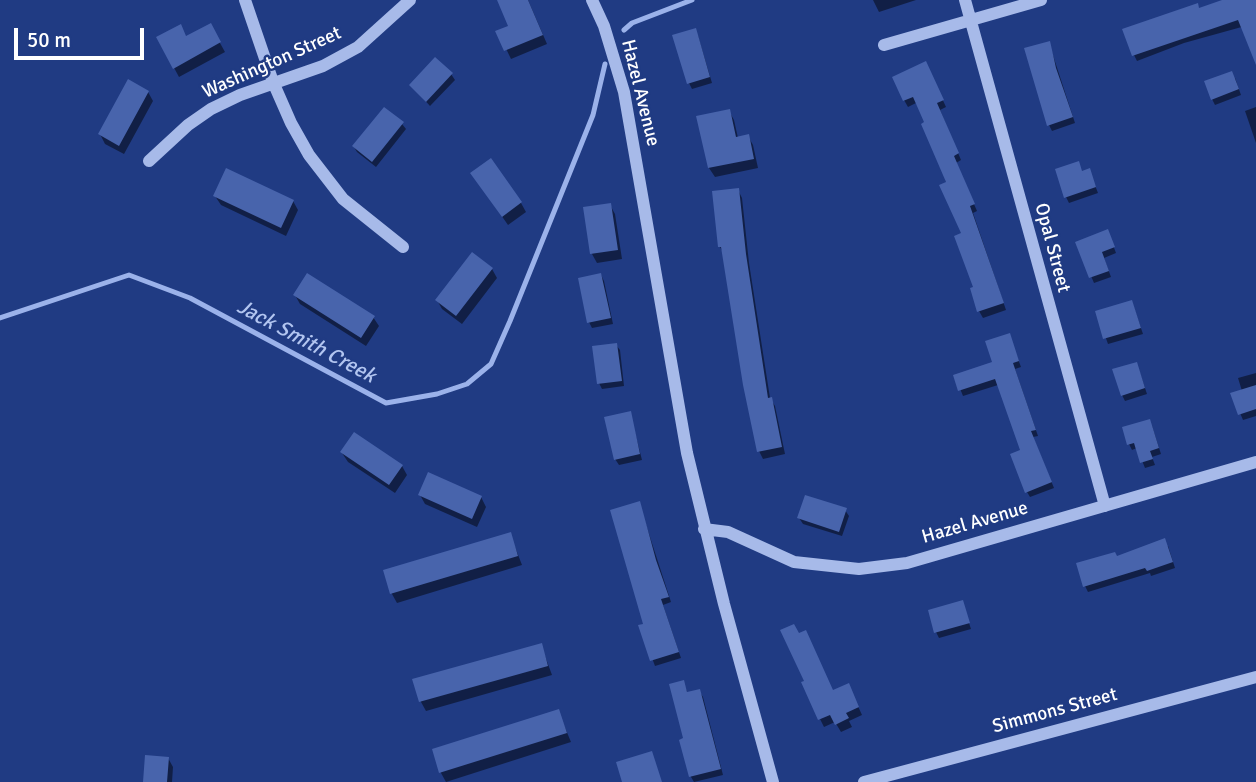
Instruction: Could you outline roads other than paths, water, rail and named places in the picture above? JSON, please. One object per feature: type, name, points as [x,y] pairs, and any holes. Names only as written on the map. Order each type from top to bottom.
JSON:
[{"type":"street","points":[[245,0],[273,82],[309,155],[330,186],[343,199],[403,247]]},
{"type":"street","name":"Washington Street","points":[[149,161],[188,125],[211,109],[273,82],[323,66],[358,47],[410,0]]},
{"type":"street","name":"Hazel Avenue","points":[[592,0],[604,26],[624,92],[687,453],[704,529],[773,782]]},
{"type":"street","name":"Opal Street","points":[[965,0],[1105,506]]},
{"type":"street","points":[[884,45],[1041,0]]},
{"type":"street","name":"Hazel Avenue","points":[[704,529],[728,531],[794,562],[859,569],[907,563],[1256,462]]},
{"type":"street","name":"Simmons Street","points":[[864,782],[1256,677]]},
{"type":"waterway","name":"Jack Smith Creek","points":[[624,30],[632,23],[692,0]]},
{"type":"waterway","name":"Jack Smith Creek","points":[[0,318],[129,275],[190,298],[386,403],[437,394],[467,384],[491,364],[510,321],[593,115],[605,64]]}]
